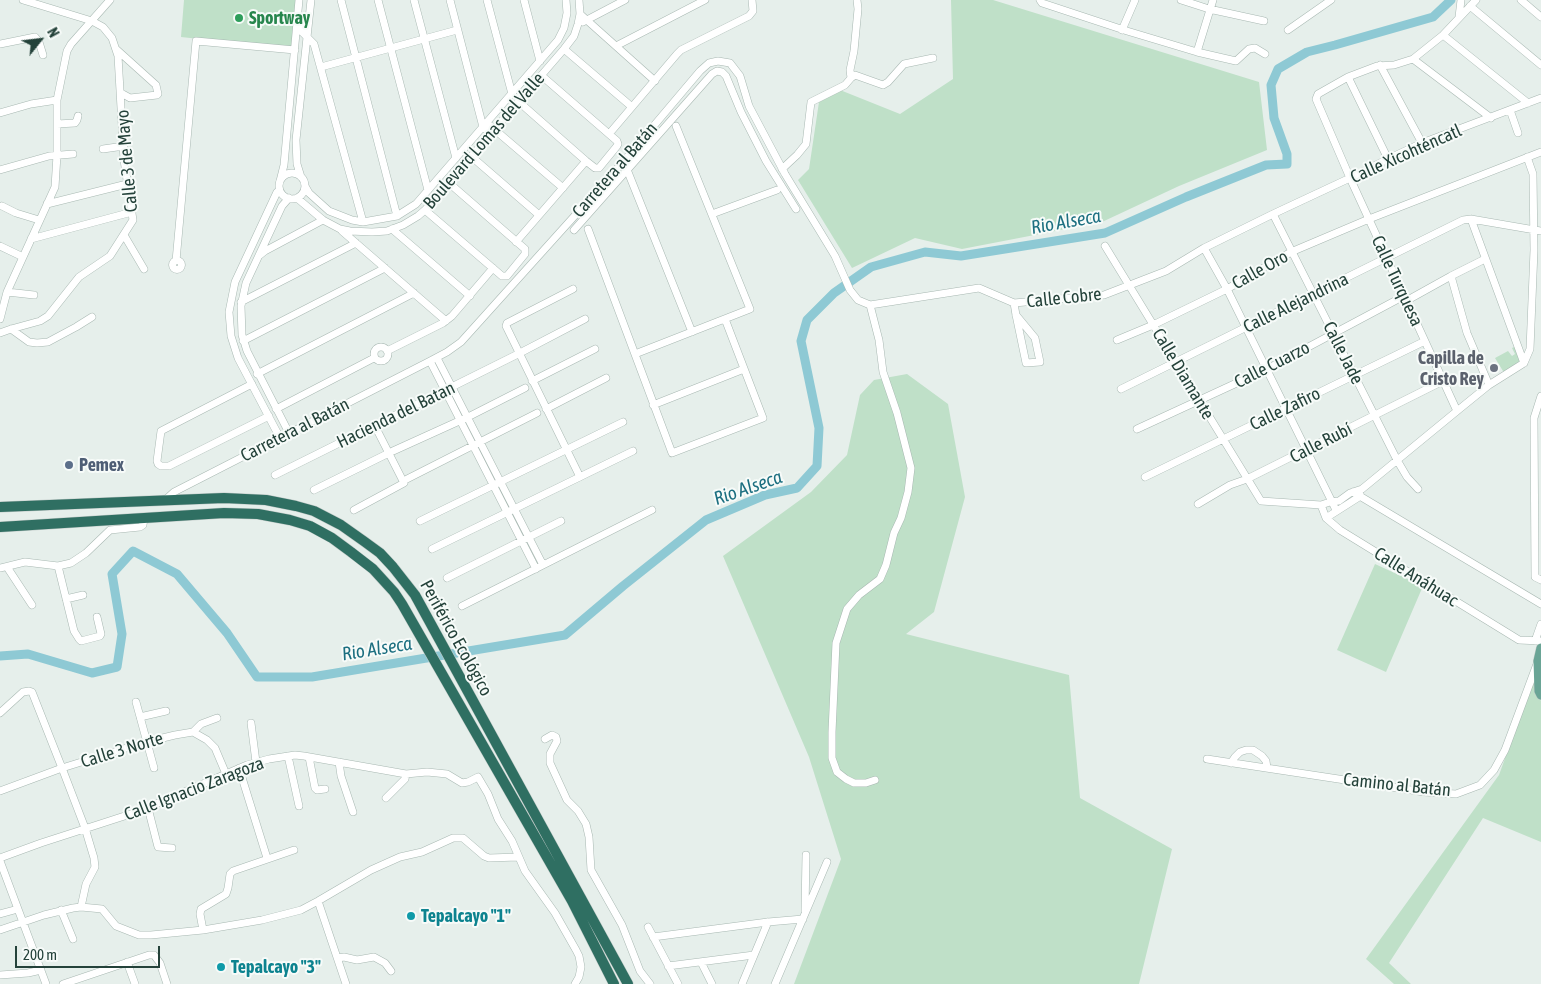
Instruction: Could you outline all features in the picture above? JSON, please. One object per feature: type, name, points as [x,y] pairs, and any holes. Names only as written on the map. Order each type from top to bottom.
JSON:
[{"type":"highway","name":"Periférico Ecológico","points":[[0,507],[224,498],[266,500],[304,508],[332,520],[365,542],[393,567],[415,595],[628,983]]},
{"type":"highway","name":"Periférico Ecológico","points":[[0,527],[84,523],[112,519],[251,513],[290,520],[310,526],[352,552],[373,569],[402,604],[572,901],[614,984]]},
{"type":"main road","points":[[1539,643],[1539,691],[1541,695]]},
{"type":"street","points":[[23,0],[92,21]]},
{"type":"street","points":[[0,319],[7,292],[55,187],[57,100],[67,51],[110,0]]},
{"type":"street","points":[[293,198],[283,195],[280,191],[280,181],[284,165],[299,0]]},
{"type":"street","points":[[289,433],[257,374],[243,341],[241,302],[246,283],[282,206],[304,191],[305,186],[298,164],[296,140],[311,0]]},
{"type":"street","points":[[341,0],[397,216]]},
{"type":"street","points":[[378,0],[428,190]]},
{"type":"street","points":[[414,0],[456,158]]},
{"type":"street","points":[[450,0],[485,125],[562,188]]},
{"type":"street","points":[[487,0],[512,94]]},
{"type":"street","points":[[524,0],[540,61]]},
{"type":"street","name":"Boulevard Lomas del Valle","points":[[305,186],[329,211],[363,222],[397,216],[416,204],[558,40],[564,28],[567,13],[566,0]]},
{"type":"street","name":"Boulevard Lomas del Valle","points":[[293,198],[323,220],[340,229],[350,231],[387,231],[418,216],[472,157],[574,36],[580,14],[579,0]]},
{"type":"street","points":[[578,24],[625,0]]},
{"type":"street","points":[[616,46],[704,0]]},
{"type":"street","points":[[609,134],[681,50],[752,14],[752,0]]},
{"type":"street","points":[[851,78],[850,70],[858,9],[857,0]]},
{"type":"street","points":[[1040,0],[1042,3],[1122,30],[1197,52],[1236,61],[1250,49],[1255,48],[1265,54]]},
{"type":"street","points":[[1122,30],[1135,0]]},
{"type":"street","points":[[1180,0],[1209,9],[1264,21]]},
{"type":"street","points":[[1197,52],[1213,0]]},
{"type":"street","points":[[1288,30],[1331,0]]},
{"type":"street","points":[[1459,17],[1461,0]]},
{"type":"street","points":[[1388,159],[1348,77],[1380,65],[1394,65],[1413,59],[1443,35],[1476,0]]},
{"type":"street","points":[[1521,0],[1541,17]]},
{"type":"street","points":[[1470,6],[1541,65]]},
{"type":"street","points":[[298,13],[301,19],[302,32],[314,44],[363,222]]},
{"type":"street","points":[[580,14],[655,80]]},
{"type":"street","name":"Calle 3 de Mayo","points":[[0,333],[44,319],[79,278],[110,256],[132,222],[116,49],[112,38],[103,27],[92,21]]},
{"type":"street","points":[[321,67],[457,30]]},
{"type":"street","points":[[1443,35],[1528,103]]},
{"type":"street","points":[[0,44],[35,37],[39,42],[42,55]]},
{"type":"street","points":[[296,40],[307,39]]},
{"type":"street","points":[[178,262],[196,41],[295,50]]},
{"type":"street","points":[[116,49],[158,87],[157,96],[130,98],[120,94]]},
{"type":"street","points":[[564,49],[632,107]]},
{"type":"street","points":[[782,169],[806,144],[811,102],[816,98],[844,85],[855,75],[883,85],[904,64],[933,58]]},
{"type":"street","points":[[1413,59],[1492,118]]},
{"type":"street","name":"Carretera al Batán","points":[[164,501],[174,492],[434,360],[461,342],[624,162],[700,71],[709,63],[718,61],[730,63],[740,76],[749,106],[790,183],[835,256],[850,290],[858,300],[870,305]]},
{"type":"street","points":[[1380,65],[1422,143]]},
{"type":"street","points":[[574,230],[712,74],[717,71],[722,72],[726,76],[741,112],[779,188],[796,209]]},
{"type":"street","points":[[519,102],[586,161],[595,168],[599,168],[618,144],[542,76]]},
{"type":"street","name":"Calle Turquesa","points":[[1348,77],[1318,94],[1316,99],[1350,178],[1457,411]]},
{"type":"street","name":"Calle Xicohténcatl","points":[[1273,214],[1422,143],[1541,98]]},
{"type":"street","points":[[0,113],[31,104],[57,100]]},
{"type":"street","points":[[1510,110],[1518,133]]},
{"type":"street","points":[[57,124],[75,123],[78,116]]},
{"type":"street","points":[[634,354],[750,309],[676,126]]},
{"type":"street","points":[[103,149],[124,146]]},
{"type":"street","name":"Calle Oro","points":[[1117,340],[1153,325],[1227,289],[1292,252],[1369,219],[1541,152]]},
{"type":"street","points":[[0,170],[50,156],[74,154]]},
{"type":"street","points":[[472,157],[539,215]]},
{"type":"street","points":[[1358,493],[1339,501],[1321,505],[1326,518],[1358,493],[1489,385],[1524,363],[1530,349],[1537,231],[1533,174],[1527,157]]},
{"type":"street","points":[[516,242],[586,161]]},
{"type":"street","points":[[624,162],[692,332]]},
{"type":"street","points":[[280,181],[287,174],[292,173],[301,177]]},
{"type":"street","points":[[425,210],[502,276],[508,276],[525,254],[525,249],[449,183]]},
{"type":"street","points":[[712,214],[790,183]]},
{"type":"street","points":[[47,204],[127,184]]},
{"type":"street","points":[[1533,193],[1541,190]]},
{"type":"street","points":[[280,191],[276,192],[235,282],[229,312],[233,344],[240,364],[280,438]]},
{"type":"street","points":[[2,206],[16,213],[39,220]]},
{"type":"street","points":[[31,239],[132,212]]},
{"type":"street","name":"Calle Cobre","points":[[870,305],[979,288],[1014,303],[1104,295],[1166,271],[1204,248],[1273,214]]},
{"type":"street","name":"Calle Jade","points":[[1273,214],[1397,460],[1407,477],[1418,489]]},
{"type":"street","points":[[1524,363],[1471,219],[1537,231]]},
{"type":"street","name":"Calle Alejandrina","points":[[1121,389],[1464,220],[1471,219]]},
{"type":"street","points":[[250,250],[261,253],[323,220]]},
{"type":"street","points":[[340,229],[446,321]]},
{"type":"street","points":[[392,229],[470,296]]},
{"type":"street","points":[[588,230],[672,453],[763,418],[725,319]]},
{"type":"street","points":[[124,235],[144,269]]},
{"type":"street","points":[[241,302],[356,243]]},
{"type":"street","points":[[0,246],[23,256]]},
{"type":"street","name":"Calle Diamante","points":[[1105,246],[1261,501],[1321,505]]},
{"type":"street","points":[[1204,248],[1247,328],[1336,510]]},
{"type":"street","name":"Calle Cuarzo","points":[[1138,430],[1267,369],[1485,259]]},
{"type":"street","points":[[243,341],[385,268]]},
{"type":"street","points":[[276,409],[374,358],[374,351],[377,348],[384,347],[387,351],[446,321],[493,268]]},
{"type":"street","points":[[1451,276],[1467,333],[1489,385]]},
{"type":"street","points":[[573,289],[506,326],[518,354],[580,477]]},
{"type":"street","points":[[7,292],[34,295]]},
{"type":"street","points":[[257,374],[414,293]]},
{"type":"street","points":[[1014,303],[1016,315],[1026,363],[1040,362],[1035,338],[1016,315]]},
{"type":"street","points":[[870,305],[879,340],[883,372],[897,413],[911,468],[908,492],[901,518],[894,533],[880,580],[859,595],[847,609],[836,643],[832,758],[837,772],[846,779],[854,783],[866,783],[875,780]]},
{"type":"street","points":[[11,329],[29,342],[48,342],[92,317]]},
{"type":"street","name":"Hacienda del Batan","points":[[275,475],[445,391],[585,318]]},
{"type":"street","name":"Calle Zafiro","points":[[1145,477],[1425,341]]},
{"type":"street","points":[[532,381],[595,349]]},
{"type":"street","points":[[434,360],[452,387],[468,417],[477,444]]},
{"type":"street","points":[[434,360],[445,391],[477,444],[540,567]]},
{"type":"street","points":[[654,405],[744,369]]},
{"type":"street","points":[[546,409],[606,378]]},
{"type":"street","name":"Calle Rubí","points":[[1198,504],[1230,485],[1247,479],[1307,450],[1443,381]]},
{"type":"street","points":[[252,384],[161,431],[158,464],[166,467],[269,416]]},
{"type":"street","points":[[314,490],[525,388]]},
{"type":"street","points":[[257,394],[266,389]]},
{"type":"street","points":[[1541,396],[1537,419],[1535,577],[1541,580]]},
{"type":"street","points":[[354,510],[537,413]]},
{"type":"street","points":[[420,521],[623,422]]},
{"type":"street","points":[[374,426],[391,452],[406,481]]},
{"type":"street","points":[[432,549],[633,451]]},
{"type":"street","name":"Carretera al Batán","points":[[185,500],[188,490],[209,474]]},
{"type":"street","points":[[1358,493],[1541,604]]},
{"type":"street","points":[[462,606],[652,510]]},
{"type":"street","points":[[32,605],[4,568],[25,562],[58,566],[71,564],[110,530],[140,527],[143,525],[144,518]]},
{"type":"street","name":"Calle Anáhuac","points":[[1326,518],[1340,530],[1518,640],[1539,643]]},
{"type":"street","points":[[447,578],[561,521]]},
{"type":"street","points":[[58,566],[74,632],[81,641],[100,636],[97,617]]},
{"type":"street","points":[[66,600],[83,595]]},
{"type":"street","points":[[1539,643],[1541,624]]},
{"type":"street","name":"Camino al Batán","points":[[1207,759],[1424,792],[1456,794],[1480,785],[1494,770],[1504,750],[1538,661]]},
{"type":"street","points":[[0,713],[23,692],[29,690],[33,695],[62,768],[94,858],[95,867],[86,884],[81,907]]},
{"type":"street","points":[[136,702],[154,768]]},
{"type":"street","points":[[140,717],[166,711]]},
{"type":"street","points":[[217,718],[200,724],[193,732],[207,740],[215,748],[226,774]]},
{"type":"street","points":[[251,723],[256,762]]},
{"type":"street","name":"Calle 3 Norte","points":[[0,791],[62,768],[146,742],[175,734],[193,732]]},
{"type":"street","points":[[545,739],[552,736],[556,737],[558,741],[550,754],[550,763],[567,800],[578,811],[586,824],[589,837],[590,870],[622,925],[640,971],[650,984]]},
{"type":"street","points":[[1232,762],[1240,752],[1253,750],[1266,761],[1267,768]]},
{"type":"street","points":[[288,756],[299,806]]},
{"type":"street","name":"Calle Ignacio Zaragoza","points":[[0,860],[84,828],[148,808],[239,768],[256,762],[288,756],[308,756],[406,774],[427,772],[448,774],[462,783],[478,776],[488,794],[501,826],[512,841],[518,857]]},
{"type":"street","points":[[308,756],[315,788],[317,790],[325,789]]},
{"type":"street","points":[[338,762],[353,812]]},
{"type":"street","points":[[239,768],[267,858]]},
{"type":"street","points":[[386,798],[405,779],[406,774]]},
{"type":"street","points":[[148,808],[158,847],[172,848]]},
{"type":"street","points":[[0,930],[61,910],[81,907],[102,909],[116,926],[139,935],[152,936],[262,920],[301,910],[371,870],[400,857],[416,853],[453,838],[459,838],[468,841],[487,858],[518,857],[530,878],[564,927],[579,956],[580,973],[575,984]]},
{"type":"street","points":[[203,930],[201,909],[226,894],[230,874],[233,871],[294,850]]},
{"type":"street","points":[[804,917],[806,855]]},
{"type":"street","points":[[0,860],[46,984]]},
{"type":"street","points":[[775,984],[827,862]]},
{"type":"street","points":[[318,901],[346,984]]},
{"type":"street","points":[[0,914],[18,909]]},
{"type":"street","points":[[61,910],[73,939]]},
{"type":"street","points":[[653,938],[804,917]]},
{"type":"street","points":[[742,984],[768,922]]},
{"type":"street","points":[[648,927],[678,984]]},
{"type":"street","points":[[64,984],[149,955],[154,955],[160,963],[167,984]]},
{"type":"street","points":[[668,966],[754,956]]},
{"type":"street","points":[[338,958],[344,957],[357,960],[374,957],[385,964],[391,971]]},
{"type":"street","points":[[127,962],[134,984]]},
{"type":"street","points":[[701,962],[712,984]]},
{"type":"street","points":[[0,975],[28,974],[41,970]]},
{"type":"green space","name":"Sportway","points":[[184,0],[298,0],[293,49],[181,37]]},
{"type":"green space","points":[[951,0],[993,0],[1259,82],[1267,150],[1179,186],[1102,222],[962,249],[915,238],[852,268],[798,180],[809,169],[819,102],[840,90],[900,114],[953,79]]},
{"type":"green space","points":[[1516,346],[1521,360],[1503,374],[1495,358],[1508,351],[1512,356],[1515,354],[1512,348]]},
{"type":"green space","points":[[907,374],[948,404],[965,497],[934,612],[906,634],[1069,675],[1080,798],[1172,849],[1139,984],[794,984],[841,859],[809,757],[723,556],[811,492],[847,455],[860,395],[874,380]]},
{"type":"green space","points":[[1375,564],[1423,586],[1386,672],[1337,650]]},
{"type":"green space","points":[[1533,681],[1541,701],[1541,842],[1483,818],[1389,963],[1411,984],[1394,984],[1366,959],[1499,775]]},
{"type":"waterway","name":"Rio Alseca","points":[[0,656],[28,654],[92,673],[117,667],[122,634],[112,574],[133,551],[177,574],[227,633],[257,677],[312,677],[565,635],[706,520],[765,495],[797,488],[817,466],[819,428],[801,341],[807,320],[834,293],[871,267],[925,252],[961,256],[1105,233],[1186,197],[1266,165],[1287,164],[1287,154],[1274,118],[1271,85],[1278,69],[1307,52],[1433,17],[1451,0]]},
{"type":"place","name":"Sportway","points":[[239,18]]},
{"type":"place","name":"Capilla de Cristo Rey","points":[[1494,368]]},
{"type":"place","name":"Pemex","points":[[69,465]]},
{"type":"place","name":"Tepalcayo \"1\"","points":[[411,916]]},
{"type":"place","name":"Tepalcayo \"3\"","points":[[221,967]]}]
